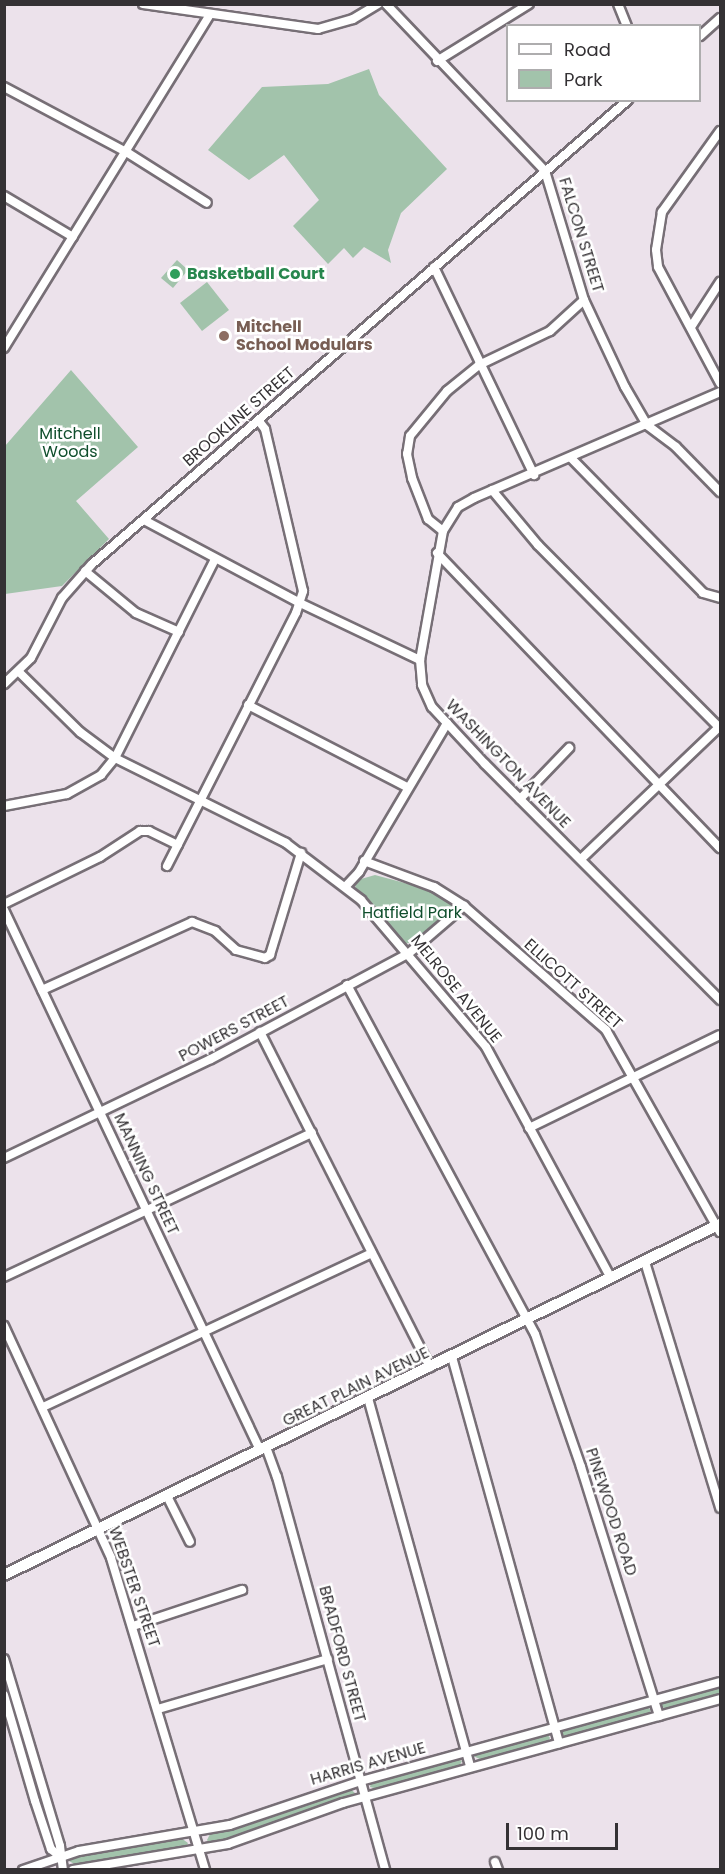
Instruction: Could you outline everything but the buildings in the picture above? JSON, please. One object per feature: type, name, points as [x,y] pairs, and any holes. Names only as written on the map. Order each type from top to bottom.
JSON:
[{"type":"main road","name":"GREAT PLAIN AVENUE","points":[[4,1575],[719,1227]]},
{"type":"street","points":[[143,4],[318,29],[353,19],[378,4]]},
{"type":"street","name":"FALCON STREET","points":[[386,4],[437,61],[545,171],[584,300],[647,425],[676,447],[720,492]]},
{"type":"street","points":[[437,61],[529,4]]},
{"type":"street","points":[[618,4],[626,24]]},
{"type":"street","points":[[5,348],[128,153],[210,15]]},
{"type":"street","points":[[701,34],[720,18]]},
{"type":"street","points":[[4,87],[128,153],[207,203]]},
{"type":"street","name":"BROOKLINE STREET","points":[[4,684],[19,672],[36,650],[62,598],[85,571],[626,102]]},
{"type":"street","points":[[720,131],[684,177],[656,229],[658,267],[720,383]]},
{"type":"street","points":[[4,196],[73,237]]},
{"type":"street","points":[[434,267],[479,365],[534,475]]},
{"type":"street","points":[[691,327],[720,282]]},
{"type":"street","points":[[443,531],[428,519],[411,478],[407,454],[410,436],[447,391],[479,365],[550,331],[584,300]]},
{"type":"street","name":"WASHINGTON AVENUE","points":[[720,392],[572,459],[492,490],[458,507],[443,531],[437,553],[420,660],[422,685],[432,706],[520,799],[720,1000]]},
{"type":"street","points":[[167,866],[300,603],[303,591],[265,429],[258,420]]},
{"type":"street","points":[[572,459],[703,593],[720,598]]},
{"type":"street","points":[[492,490],[538,545],[720,727],[581,860]]},
{"type":"street","points":[[144,520],[300,603],[420,660]]},
{"type":"street","points":[[437,553],[720,848]]},
{"type":"street","points":[[4,806],[84,787],[115,758],[215,559]]},
{"type":"street","points":[[85,571],[136,613],[179,632]]},
{"type":"street","name":"MELROSE AVENUE","points":[[19,672],[80,732],[115,758],[301,853],[346,886],[477,1034],[611,1278]]},
{"type":"street","points":[[248,705],[408,787]]},
{"type":"street","points":[[346,886],[364,861],[447,723]]},
{"type":"street","points":[[520,799],[569,748]]},
{"type":"street","points":[[4,904],[100,857],[140,831],[149,831],[178,845]]},
{"type":"street","points":[[42,990],[192,922],[215,931],[236,950],[265,958],[270,955],[301,853]]},
{"type":"street","name":"ELLICOTT STREET","points":[[364,861],[434,887],[464,906],[606,1030],[719,1227]]},
{"type":"street","name":"POWERS STREET","points":[[4,1158],[212,1059],[408,954],[464,906]]},
{"type":"street","name":"MANNING STREET","points":[[4,910],[204,1332],[263,1449]]},
{"type":"street","name":"PINEWOOD ROAD","points":[[347,985],[528,1320],[581,1467],[659,1716]]},
{"type":"street","points":[[260,1032],[430,1367]]},
{"type":"street","points":[[529,1128],[720,1035]]},
{"type":"street","points":[[4,1277],[312,1133]]},
{"type":"street","points":[[43,1407],[372,1253]]},
{"type":"street","points":[[645,1262],[720,1508]]},
{"type":"street","name":"WEBSTER STREET","points":[[4,1326],[99,1529],[133,1626],[205,1869]]},
{"type":"street","points":[[452,1357],[559,1743]]},
{"type":"street","points":[[368,1398],[470,1767]]},
{"type":"street","name":"BRADFORD STREET","points":[[263,1449],[327,1659],[385,1869]]},
{"type":"street","points":[[167,1496],[190,1542]]},
{"type":"street","points":[[133,1626],[242,1590]]},
{"type":"street","points":[[4,1659],[8,1689],[60,1846],[59,1856],[63,1869]]},
{"type":"street","points":[[158,1709],[327,1659]]},
{"type":"street","name":"HARRIS AVENUE","points":[[22,1869],[59,1856],[194,1833],[238,1823],[361,1781],[720,1682]]},
{"type":"street","points":[[4,1695],[51,1849],[59,1856]]},
{"type":"street","name":"HARRIS AVENUE","points":[[73,1869],[235,1842],[365,1796],[720,1699]]},
{"type":"street","points":[[33,1795],[42,1793]]},
{"type":"green space","points":[[369,69],[379,95],[447,169],[401,213],[388,250],[391,263],[364,247],[353,258],[344,248],[328,264],[293,226],[319,200],[284,155],[249,180],[208,150],[262,87],[328,84]]},
{"type":"green space","name":"Basketball Court","points":[[177,260],[188,270],[173,288],[161,278]]},
{"type":"green space","points":[[207,282],[229,310],[202,331],[180,303]]},
{"type":"green space","name":"Mitchell Woods","points":[[71,370],[138,447],[76,501],[109,539],[62,586],[5,594],[5,446]]},
{"type":"green space","name":"Hatfield Park","points":[[375,875],[427,889],[445,898],[452,905],[452,912],[420,941],[404,944],[355,886],[361,879]]},
{"type":"green space","points":[[720,1685],[720,1695],[669,1709],[661,1707],[662,1702]]},
{"type":"green space","points":[[10,1693],[38,1786],[36,1789],[8,1695]]},
{"type":"green space","points":[[646,1706],[651,1710],[648,1715],[568,1737],[560,1734],[564,1728]]},
{"type":"green space","points":[[547,1734],[550,1738],[548,1742],[482,1760],[473,1756]]},
{"type":"green space","points":[[456,1758],[462,1761],[459,1767],[378,1789],[370,1787],[371,1782]]},
{"type":"green space","points":[[349,1788],[355,1793],[350,1797],[233,1838],[209,1843],[207,1840],[210,1834]]},
{"type":"green space","points":[[181,1838],[188,1843],[186,1847],[76,1865],[69,1861],[71,1857]]},
{"type":"place","name":"Basketball Court","points":[[175,274]]},
{"type":"place","name":"Mitchell School Modulars","points":[[224,336]]}]
